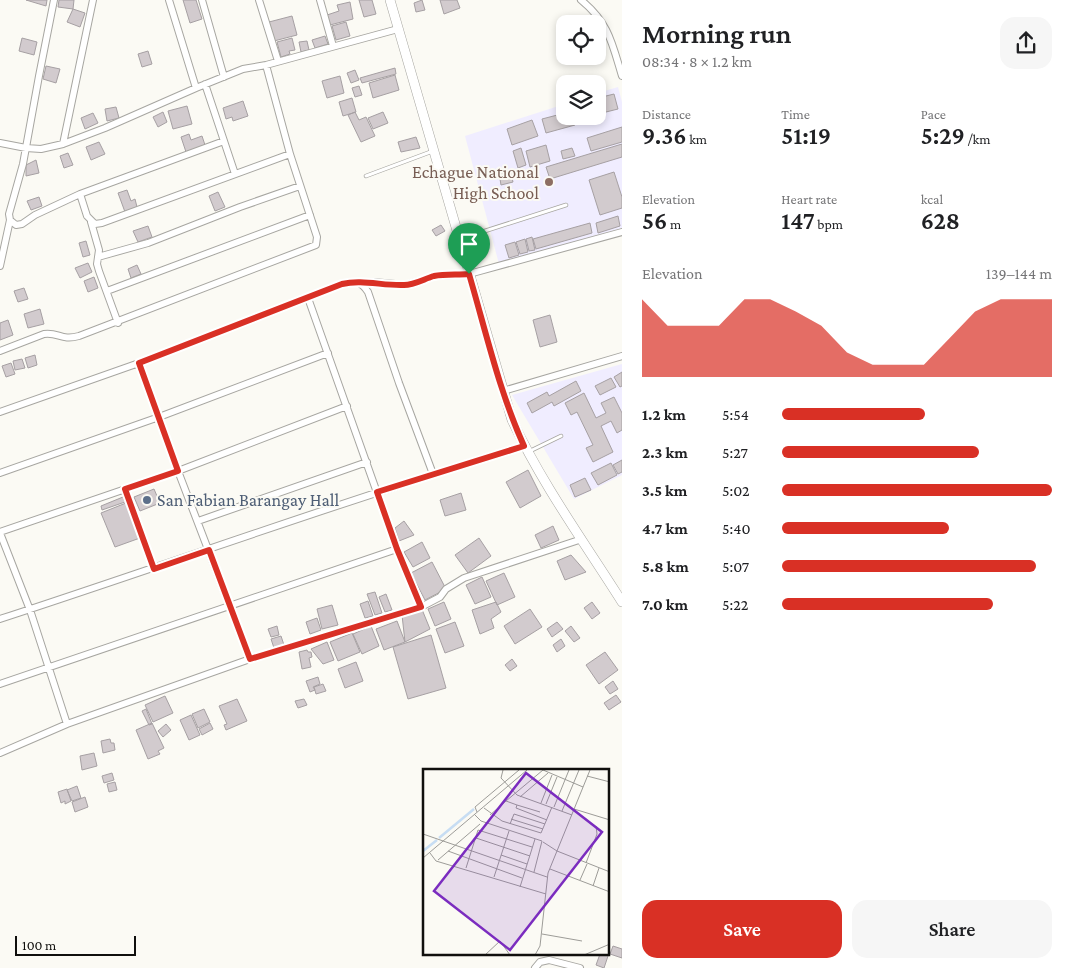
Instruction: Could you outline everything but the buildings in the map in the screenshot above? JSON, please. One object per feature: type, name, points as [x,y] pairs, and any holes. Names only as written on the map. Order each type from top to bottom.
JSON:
[{"type":"main road","points":[[390,0],[512,420],[526,449],[622,602]]},
{"type":"street","points":[[0,266],[10,220],[9,214],[24,164],[54,0]]},
{"type":"street","points":[[63,144],[93,0]]},
{"type":"street","points":[[169,0],[196,88]]},
{"type":"street","points":[[202,0],[224,77]]},
{"type":"street","points":[[260,0],[278,61]]},
{"type":"street","points":[[320,0],[333,46]]},
{"type":"street","points":[[581,0],[595,11],[606,28],[622,76]]},
{"type":"street","points":[[0,143],[41,149],[63,144],[243,69],[266,65],[398,28]]},
{"type":"street","points":[[0,351],[39,335],[51,333],[68,339],[118,323],[314,248],[318,242],[317,237],[290,154],[266,65]]},
{"type":"street","points":[[205,84],[235,174]]},
{"type":"street","points":[[10,220],[16,225],[22,224],[35,215],[80,194],[224,141]]},
{"type":"street","points":[[91,222],[102,223],[290,154]]},
{"type":"street","points":[[98,257],[148,243],[240,206],[300,186]]},
{"type":"street","points":[[80,194],[99,250],[97,264],[99,271],[118,323]]},
{"type":"street","points":[[106,291],[310,215]]},
{"type":"street","points":[[0,412],[139,363],[342,284],[354,281],[406,285],[435,276],[469,274],[622,232]]},
{"type":"street","points":[[361,283],[368,292],[433,474]]},
{"type":"street","points":[[308,298],[397,549],[421,607]]},
{"type":"street","points":[[0,472],[159,417],[328,353]]},
{"type":"street","points":[[503,391],[622,356]]},
{"type":"street","points":[[139,363],[250,659]]},
{"type":"street","points":[[67,724],[30,610],[0,532],[178,471],[347,406]]},
{"type":"street","points":[[0,620],[377,492],[433,474],[526,449]]},
{"type":"street","points":[[198,521],[367,462]]},
{"type":"street","points":[[125,489],[154,569]]},
{"type":"street","points":[[0,753],[67,724],[250,659],[421,607],[440,597],[446,589],[464,578],[582,539]]},
{"type":"street","points":[[0,684],[397,549]]},
{"type":"street","points":[[535,968],[540,962],[549,960],[580,968]]},
{"type":"lane","points":[[366,176],[433,151]]},
{"type":"lane","points":[[459,239],[566,205]]},
{"type":"lane","points":[[526,449],[561,436]]},
{"type":"shaded area","name":"Echague National High School","points":[[618,87],[622,102],[622,228],[499,264],[465,136],[556,107],[556,125],[606,125],[606,91]]},
{"type":"shaded area","points":[[622,364],[622,475],[574,499],[512,395]]},
{"type":"place","name":"Echague National High School","points":[[549,182]]},
{"type":"place","name":"San Fabian Barangay Hall","points":[[147,500]]},
{"type":"route","points":[[469,274],[512,420],[524,446],[377,492],[397,549],[421,607],[250,659],[209,550],[154,569],[125,489],[178,471],[139,363],[342,284],[354,281],[406,285],[435,276],[469,274]]}]
